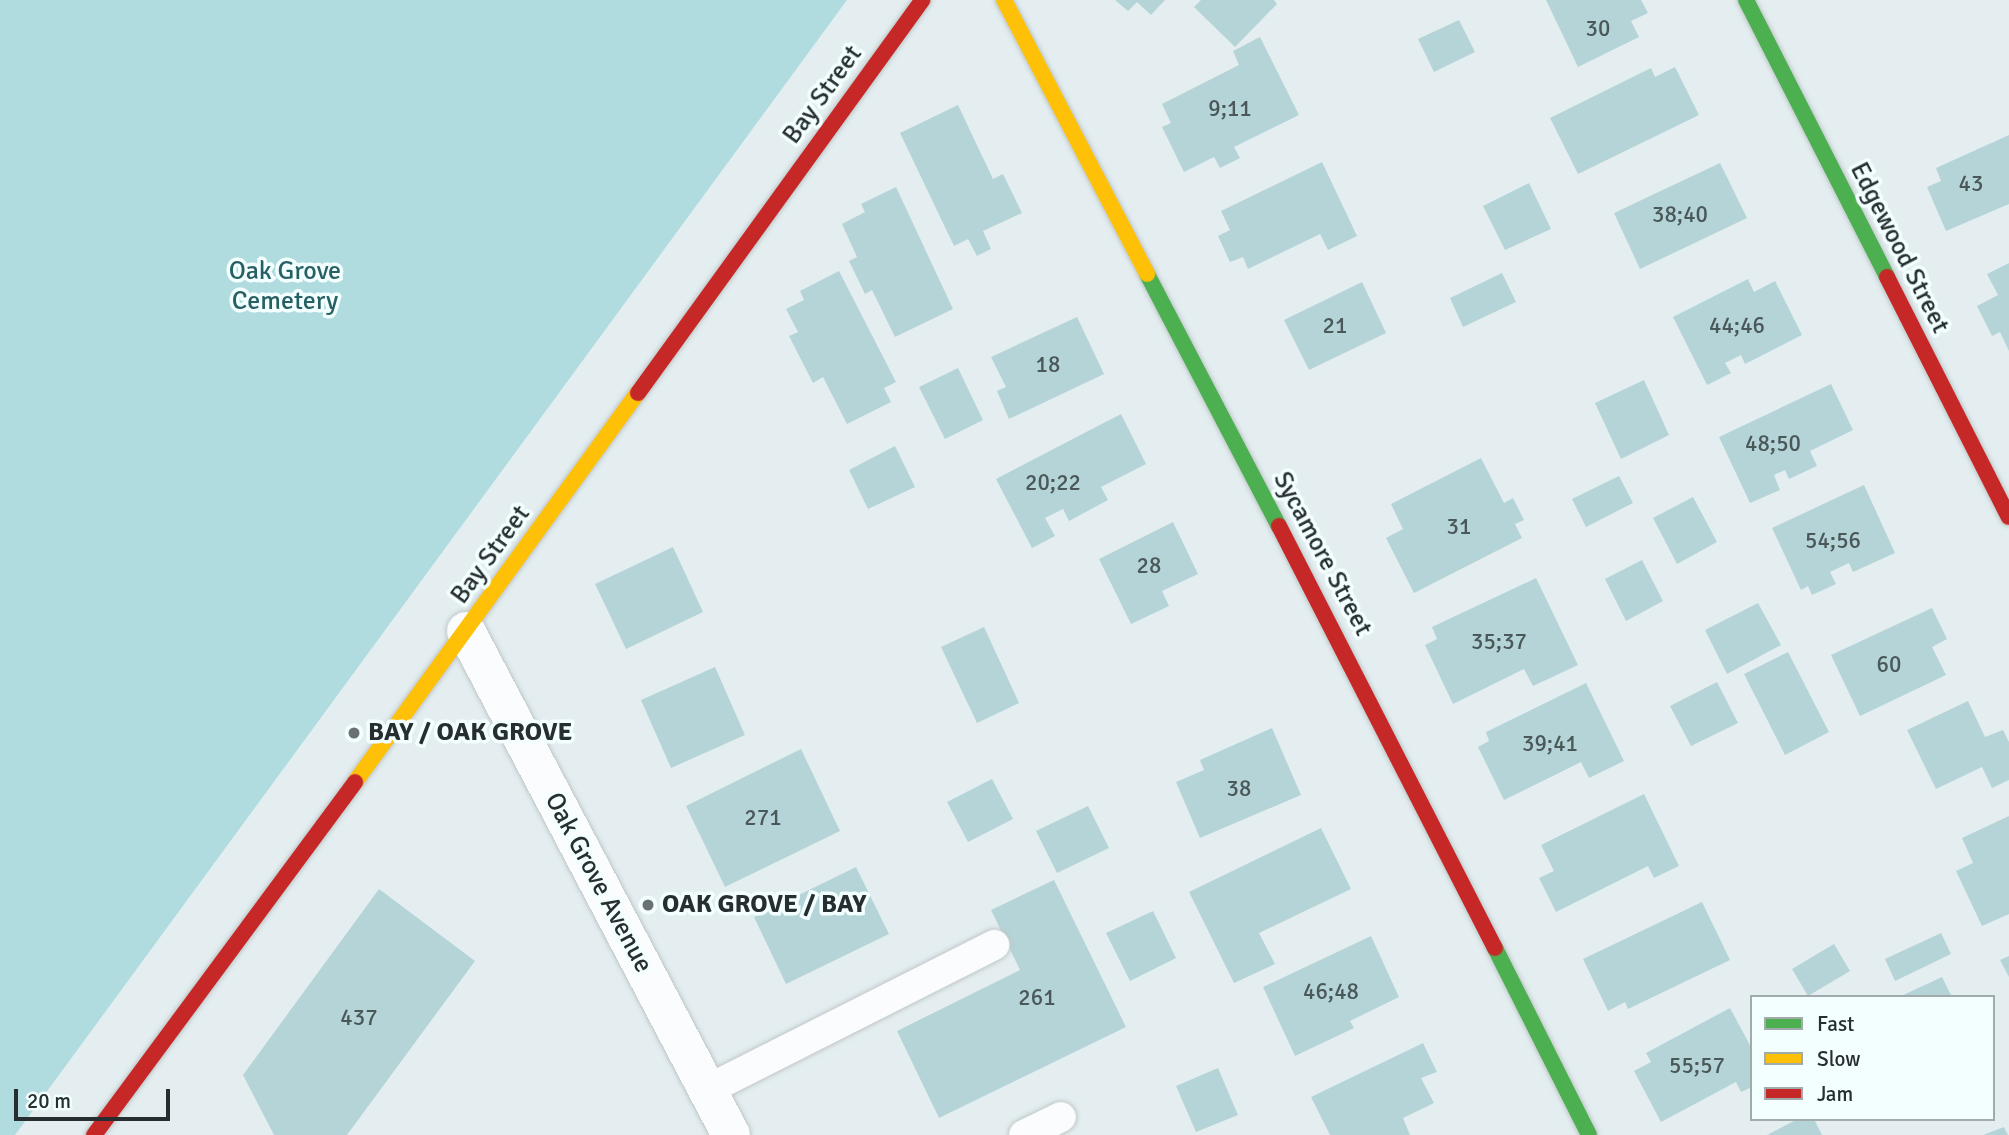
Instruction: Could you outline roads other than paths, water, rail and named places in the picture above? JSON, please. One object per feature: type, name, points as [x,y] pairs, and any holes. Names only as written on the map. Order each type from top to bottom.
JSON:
[{"type":"street","name":"Bay Street","points":[[94,1135],[466,631],[922,0]]},
{"type":"street","name":"Sycamore Street","points":[[1004,0],[1366,692],[1589,1135]]},
{"type":"street","name":"Edgewood Street","points":[[1746,0],[2009,517]]},
{"type":"street","name":"Oak Grove Avenue","points":[[466,631],[731,1135]]},
{"type":"lane","points":[[707,1090],[994,946]]},
{"type":"lane","points":[[1024,1135],[1061,1117]]},
{"type":"place","name":"BAY / OAK GROVE","points":[[354,733]]},
{"type":"place","name":"OAK GROVE / BAY","points":[[648,905]]},
{"type":"park label","name":"Oak Grove Cemetery","points":[[285,287]]}]
